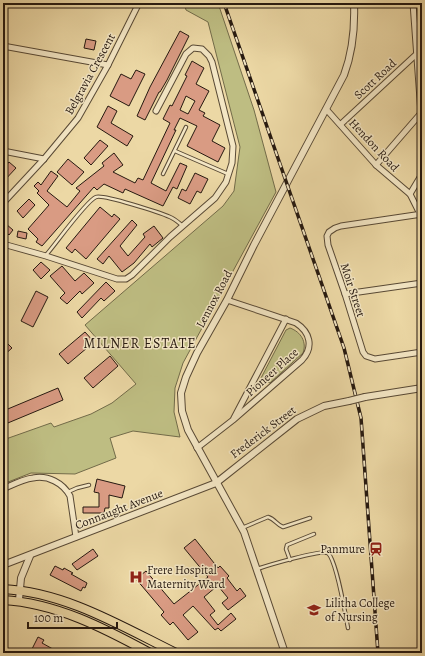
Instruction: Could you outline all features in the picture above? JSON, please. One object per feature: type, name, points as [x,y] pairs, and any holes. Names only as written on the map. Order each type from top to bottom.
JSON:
[{"type":"main road","points":[[3,589],[19,590],[58,599],[85,609],[176,653]]},
{"type":"main road","points":[[3,600],[18,600],[50,608],[87,621],[150,653]]},
{"type":"street","name":"Belgravia Crescent","points":[[3,203],[44,159],[78,118],[108,66],[139,3]]},
{"type":"street","name":"Lennox Road","points":[[284,653],[242,528],[188,430],[182,411],[181,393],[186,377],[197,353],[227,300],[344,75],[351,55],[355,30],[354,3]]},
{"type":"street","points":[[376,166],[421,112],[413,3]]},
{"type":"street","points":[[3,46],[108,66]]},
{"type":"street","points":[[3,244],[117,279],[126,279],[215,198],[223,188],[229,174],[234,154],[231,133],[212,62],[209,56],[202,49],[193,48],[186,54],[156,111]]},
{"type":"street","name":"Scott Road","points":[[340,124],[422,49]]},
{"type":"street","name":"Hendon Road","points":[[326,109],[376,166],[410,194],[421,214]]},
{"type":"street","points":[[3,151],[44,159]]},
{"type":"street","points":[[410,194],[422,174]]},
{"type":"street","name":"Moir Street","points":[[421,214],[341,226],[332,230],[327,236],[327,240],[329,250],[345,294],[360,348],[366,356],[375,359],[422,352]]},
{"type":"street","points":[[345,294],[422,283]]},
{"type":"street","name":"Pioneer Place","points":[[197,448],[233,420],[302,360],[308,352],[310,341],[305,330],[296,323],[227,300]]},
{"type":"street","name":"Pioneer Place","points":[[233,420],[286,319]]},
{"type":"street","name":"Frederick Street","points":[[216,483],[297,418],[324,406],[349,400],[422,388]]},
{"type":"street","points":[[3,489],[33,478],[51,480],[61,485],[68,493],[72,504],[76,537]]},
{"type":"street","name":"Connaught Avenue","points":[[3,565],[30,556],[216,483]]},
{"type":"street","points":[[18,600],[23,572],[30,556]]},
{"type":"lane","points":[[163,174],[186,127]]},
{"type":"lane","points":[[175,151],[229,174]]},
{"type":"lane","points":[[46,256],[86,206],[98,196],[110,198],[163,214],[171,217],[183,226]]},
{"type":"lane","points":[[68,493],[78,488],[89,486]]},
{"type":"lane","points":[[242,528],[268,517],[276,520],[280,526],[283,527],[310,518]]},
{"type":"lane","points":[[290,560],[286,549],[287,545],[314,534]]},
{"type":"lane","points":[[257,569],[323,551],[328,552],[335,570],[348,628]]},
{"type":"shaded area","points":[[184,3],[218,3],[254,110],[276,192],[183,363],[175,388],[174,412],[180,437],[133,431],[110,438],[116,458],[75,474],[31,473],[3,484],[3,440],[51,423],[54,427],[91,414],[112,403],[136,384],[85,325],[223,206],[234,191],[240,147],[208,22],[186,10]]},
{"type":"shaded area","points":[[290,328],[297,332],[304,341],[303,353],[270,383],[261,378],[286,330]]},
{"type":"building","points":[[180,31],[189,36],[145,120],[137,116],[150,87]]},
{"type":"building","points":[[86,39],[96,41],[94,50],[84,48]]},
{"type":"building","points":[[192,61],[204,68],[196,84],[209,91],[199,110],[205,113],[203,116],[220,125],[212,141],[225,148],[218,162],[187,146],[197,126],[180,118],[174,130],[176,130],[151,183],[166,191],[180,163],[187,166],[177,189],[173,187],[163,206],[125,189],[123,193],[104,184],[97,190],[94,187],[42,246],[36,242],[38,239],[28,229],[49,205],[37,193],[39,191],[34,186],[38,182],[41,185],[51,171],[58,176],[47,191],[67,207],[80,191],[76,188],[104,166],[102,163],[114,153],[123,165],[113,172],[135,183],[138,178],[143,180],[170,123],[163,119],[170,105],[172,106],[187,76],[185,75]],"holes":[[[186,96],[195,101],[188,114],[180,110]]]},
{"type":"building","points":[[136,70],[145,74],[129,106],[110,96],[121,74],[131,79]]},
{"type":"building","points":[[108,106],[117,111],[111,123],[133,136],[127,146],[97,127]]},
{"type":"building","points":[[100,140],[108,146],[91,165],[84,158]]},
{"type":"building","points":[[68,159],[84,172],[72,185],[57,172]]},
{"type":"building","points":[[9,162],[16,168],[3,182],[3,169]]},
{"type":"building","points":[[195,173],[208,179],[201,193],[197,191],[190,204],[178,198],[182,189],[186,191]]},
{"type":"building","points":[[29,199],[35,205],[23,218],[17,211]]},
{"type":"building","points":[[100,207],[112,217],[114,214],[120,219],[86,259],[75,249],[72,253],[66,248]]},
{"type":"building","points":[[132,220],[137,225],[120,246],[128,256],[145,237],[143,234],[154,226],[163,238],[152,247],[150,244],[134,263],[122,272],[109,256],[103,264],[97,259]]},
{"type":"building","points":[[6,224],[13,230],[9,235],[3,229]]},
{"type":"building","points":[[18,231],[27,233],[26,239],[17,237]]},
{"type":"building","points":[[41,262],[50,270],[41,279],[33,270]]},
{"type":"building","points":[[62,266],[75,281],[84,273],[94,283],[82,294],[80,291],[67,304],[60,298],[65,293],[50,276]]},
{"type":"building","points":[[106,282],[115,291],[104,301],[101,298],[82,318],[77,312]]},
{"type":"building","points":[[36,291],[48,297],[33,327],[21,321]]},
{"type":"building","points":[[85,332],[94,342],[68,364],[59,354]]},
{"type":"building","points":[[3,339],[12,348],[3,356]]},
{"type":"building","points":[[110,356],[118,366],[93,388],[84,378]]},
{"type":"building","points":[[58,388],[63,400],[3,425],[3,411]]},
{"type":"building","points":[[97,479],[125,486],[122,498],[109,495],[109,508],[105,508],[104,513],[83,513],[83,507],[99,507],[99,493],[94,492]]},
{"type":"building","points":[[195,539],[218,568],[220,566],[229,576],[227,578],[237,591],[240,588],[246,596],[228,610],[222,603],[228,598],[218,586],[216,587],[204,597],[215,611],[210,615],[218,625],[231,613],[236,619],[221,631],[218,628],[215,630],[193,606],[183,615],[198,632],[188,640],[173,622],[170,625],[161,615],[164,612],[136,579],[146,571],[174,604],[208,577],[184,548]]},
{"type":"building","points":[[93,549],[98,556],[77,570],[72,564]]},
{"type":"building","points":[[55,566],[63,570],[64,568],[73,573],[71,574],[87,583],[85,588],[83,587],[81,591],[50,575]]},
{"type":"building","points":[[38,637],[44,640],[42,643],[60,653],[30,653]]},
{"type":"railway","points":[[224,3],[344,348],[361,418],[378,653]]},
{"type":"place","name":"Panmure","points":[[376,549]]},
{"type":"place","name":"Frere Hospital Maternity Ward","points":[[136,577]]},
{"type":"place","name":"Lilitha College of Nursing","points":[[314,610]]},
{"type":"district","name":"MILNER ESTATE","points":[[140,343]]}]
